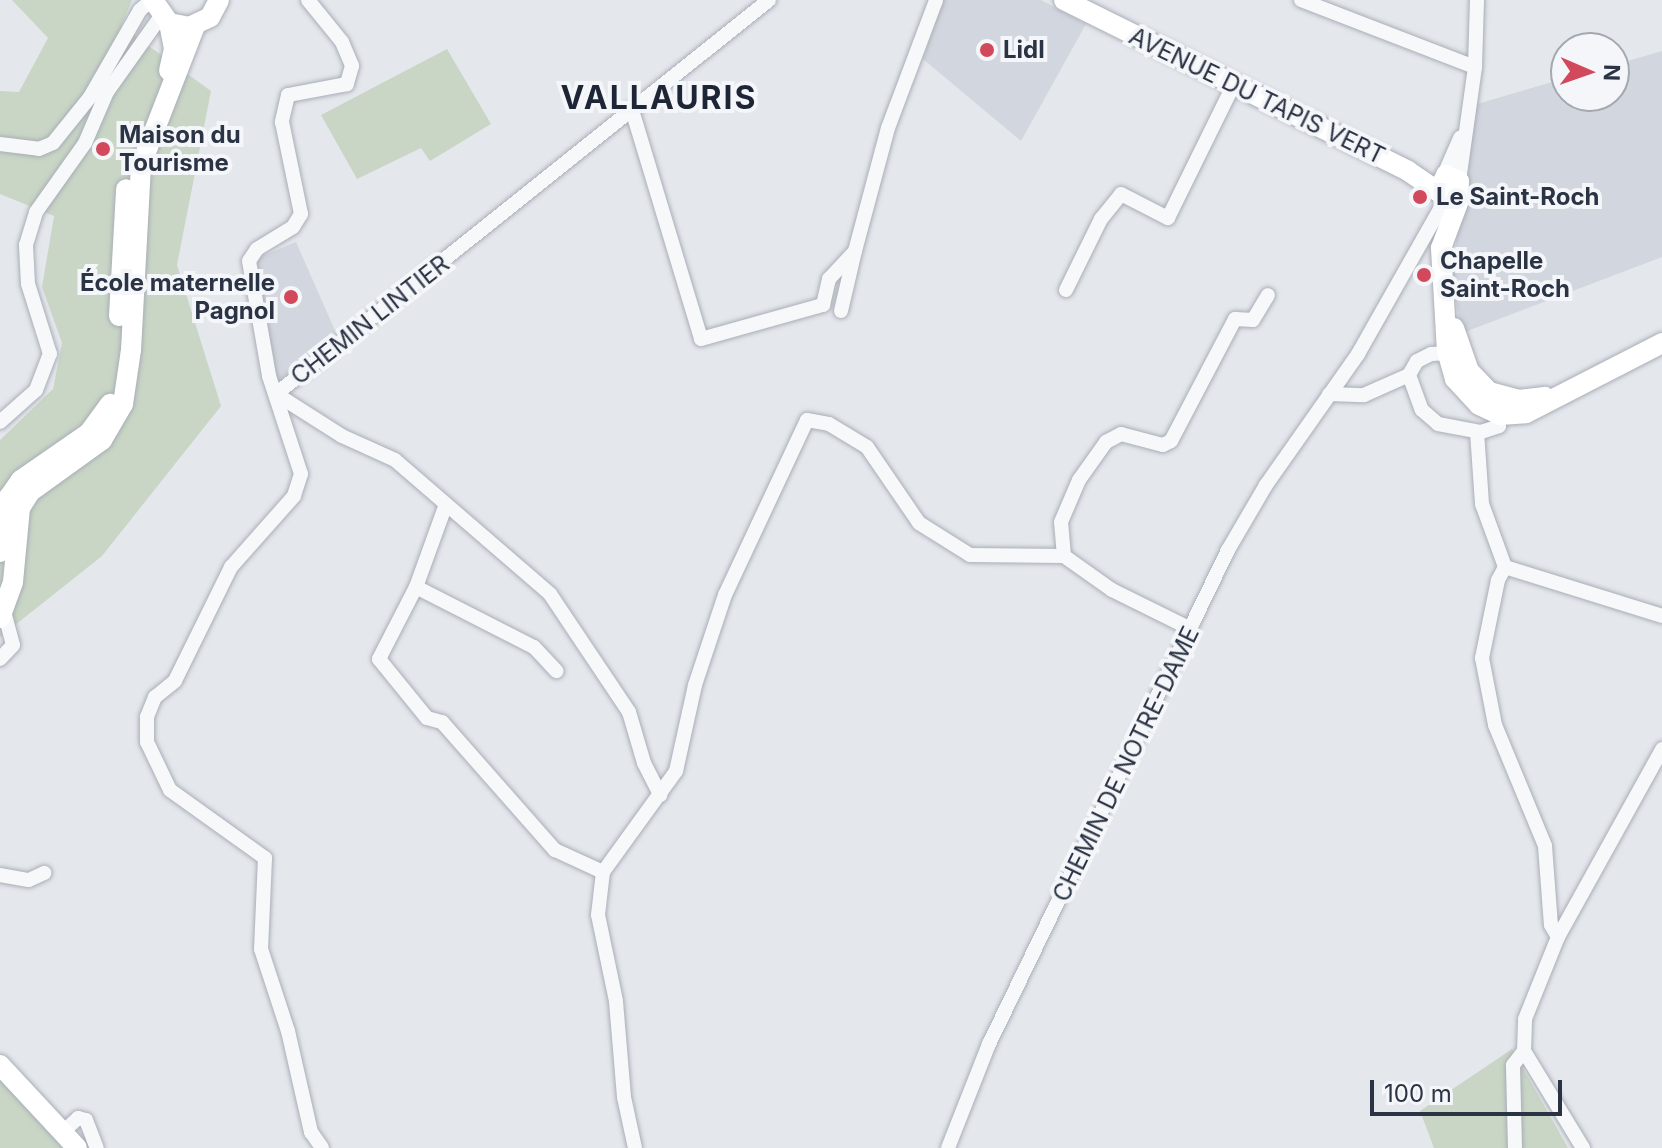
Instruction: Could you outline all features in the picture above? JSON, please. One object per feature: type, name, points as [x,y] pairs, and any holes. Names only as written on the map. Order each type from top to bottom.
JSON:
[{"type":"main road","points":[[1,611],[13,582],[20,508],[30,492],[102,440],[123,404],[131,350],[141,165],[195,26],[210,17],[219,0]]},
{"type":"main road","name":"AVENUE DU TAPIS VERT","points":[[1064,0],[1447,188]]},
{"type":"main road","points":[[159,10],[195,26]]},
{"type":"main road","points":[[0,552],[9,497],[21,480],[89,433],[111,402],[128,163],[172,63],[159,10]]},
{"type":"main road","points":[[1447,188],[1446,233],[1440,268],[1448,307],[1464,359],[1497,408]]},
{"type":"main road","points":[[1448,307],[1447,351],[1461,388],[1497,408],[1553,396],[1662,343]]},
{"type":"main road","points":[[1497,408],[1519,400],[1553,396]]},
{"type":"main road","points":[[0,1065],[77,1148]]},
{"type":"street","points":[[308,0],[342,42],[352,66],[347,84],[288,95],[284,105],[282,122],[301,214],[293,227],[257,249],[249,261],[276,394],[342,436],[395,460],[445,507],[550,594],[629,712],[644,763],[660,795]]},
{"type":"street","name":"CHEMIN LINTIER","points":[[322,1148],[311,1132],[288,1031],[261,949],[265,858],[170,790],[147,742],[147,717],[155,697],[175,681],[231,567],[294,496],[301,474],[276,394],[769,0]]},
{"type":"street","points":[[841,311],[888,128],[936,0]]},
{"type":"street","points":[[1301,0],[1475,67]]},
{"type":"street","name":"CHEMIN DE NOTRE-DAME","points":[[948,1148],[989,1044],[1191,629],[1266,485],[1414,263],[1447,188],[1466,119],[1475,67],[1477,0]]},
{"type":"street","points":[[0,144],[24,149],[53,143],[90,97],[140,10],[159,10]]},
{"type":"street","points":[[0,422],[47,373],[47,333],[28,284],[26,245],[36,212],[85,143],[107,92],[159,10]]},
{"type":"street","points":[[1066,290],[1101,219],[1121,194],[1168,218],[1234,84]]},
{"type":"street","points":[[632,110],[701,339],[823,305],[829,279],[855,251]]},
{"type":"street","points":[[1064,556],[1061,522],[1079,480],[1106,442],[1121,434],[1163,445],[1171,441],[1235,319],[1253,320],[1268,295]]},
{"type":"street","points":[[1382,389],[1409,375],[1417,361],[1447,351]]},
{"type":"street","points":[[1409,375],[1412,392],[1438,424],[1477,432]]},
{"type":"street","points":[[1329,394],[1382,389],[1412,392]]},
{"type":"street","points":[[1497,408],[1477,432],[1482,504],[1505,567],[1482,658],[1495,725],[1531,805],[1545,846],[1551,925],[1558,937]]},
{"type":"street","points":[[635,1148],[624,1097],[616,1001],[598,915],[603,872],[676,771],[695,685],[725,595],[807,420],[829,424],[867,447],[919,523],[970,555],[1064,556],[1112,590],[1191,629]]},
{"type":"street","points":[[445,507],[416,587],[379,659],[427,718],[442,722],[555,850],[603,872]]},
{"type":"street","points":[[1505,567],[1662,616]]},
{"type":"street","points":[[416,587],[534,647],[556,671]]},
{"type":"street","points":[[0,659],[13,645],[1,611]]},
{"type":"street","points":[[1583,1148],[1524,1051],[1525,1019],[1558,937],[1662,749]]},
{"type":"street","points":[[0,875],[29,880],[44,873]]},
{"type":"street","points":[[1515,1148],[1513,1065],[1524,1051]]},
{"type":"street","points":[[62,1133],[78,1118],[86,1120],[97,1148]]},
{"type":"shaded area","points":[[943,0],[1041,0],[1086,24],[1021,141],[923,59]]},
{"type":"shaded area","points":[[1662,51],[1662,257],[1462,333],[1451,275],[1477,104],[1550,83],[1550,112],[1630,112],[1630,60]]},
{"type":"shaded area","name":"École maternelle Pagnol","points":[[296,242],[337,335],[278,381],[255,259]]},
{"type":"green space","points":[[12,0],[132,0],[121,26],[211,91],[177,265],[221,406],[102,556],[0,637],[0,440],[53,389],[62,343],[42,287],[54,216],[0,194],[0,91],[19,92],[48,38]]},
{"type":"green space","points":[[447,49],[491,124],[430,161],[421,148],[357,179],[321,115]]},
{"type":"green space","points":[[1512,1049],[1568,1148],[1434,1148],[1420,1111]]},
{"type":"green space","points":[[0,1069],[71,1148],[0,1148]]},
{"type":"place","name":"Lidl","points":[[987,50]]},
{"type":"place","name":"Maison du Tourisme","points":[[103,149]]},
{"type":"place","name":"Le Saint-Roch","points":[[1420,197]]},
{"type":"place","name":"Chapelle Saint-Roch","points":[[1424,275]]},
{"type":"place","name":"École maternelle Pagnol","points":[[291,297]]},
{"type":"district","name":"VALLAURIS","points":[[659,98]]}]
